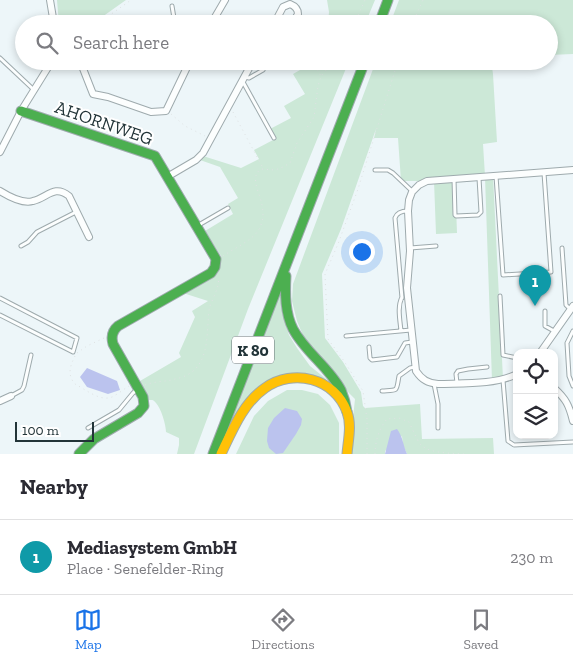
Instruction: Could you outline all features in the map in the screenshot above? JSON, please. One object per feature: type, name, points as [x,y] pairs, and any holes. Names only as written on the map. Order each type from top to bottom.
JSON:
[{"type":"main road","points":[[382,15],[388,0]]},
{"type":"main road","name":"K 80","points":[[213,454],[362,70]]},
{"type":"main road","name":"AHORNWEG","points":[[21,111],[155,156],[214,255],[215,265]]},
{"type":"main road","points":[[81,453],[94,439],[140,412],[143,406],[144,401],[137,386],[113,344],[112,336],[114,330],[209,274],[215,265]]},
{"type":"main road","points":[[286,266],[285,297],[292,327],[301,343],[338,385],[345,398],[349,426],[347,454]]},
{"type":"main road","points":[[221,454],[232,430],[248,405],[264,388],[281,379],[305,377],[320,382],[335,394],[347,412]]},
{"type":"street","points":[[50,0],[52,15]]},
{"type":"street","points":[[216,15],[225,0]]},
{"type":"street","points":[[279,15],[283,7],[288,4],[296,8],[297,15]]},
{"type":"street","points":[[0,152],[21,111],[46,70]]},
{"type":"street","points":[[84,70],[93,94],[108,97],[151,112],[166,111],[186,70]]},
{"type":"street","points":[[167,177],[200,157],[248,70]]},
{"type":"street","points":[[513,375],[488,382],[434,384],[423,380],[416,371],[412,330],[405,296],[410,248],[409,200],[412,192],[419,185],[427,182],[573,170]]},
{"type":"street","points":[[0,191],[12,198],[32,202],[55,191],[64,192],[69,196],[89,237]]},
{"type":"street","points":[[543,349],[571,312]]},
{"type":"street","points":[[558,392],[570,407],[573,421]]},
{"type":"street","points":[[0,401],[11,396]]},
{"type":"lane","points":[[172,6],[174,15]]},
{"type":"lane","points":[[0,58],[34,90]]},
{"type":"lane","points":[[262,70],[244,79],[274,138]]},
{"type":"lane","points":[[375,170],[388,170],[412,192]]},
{"type":"lane","points":[[496,176],[503,275],[551,272],[544,172]]},
{"type":"lane","points":[[454,179],[455,215],[478,215],[481,212],[479,177]]},
{"type":"lane","points":[[197,226],[228,208]]},
{"type":"lane","points":[[22,246],[37,232],[76,211]]},
{"type":"lane","points":[[401,331],[399,310],[405,296],[395,218],[399,212],[408,211]]},
{"type":"lane","points":[[410,248],[436,246]]},
{"type":"lane","points":[[562,248],[566,305],[571,312]]},
{"type":"lane","points":[[500,296],[503,355],[513,357]]},
{"type":"lane","points":[[0,298],[77,338],[75,353],[0,315]]},
{"type":"lane","points":[[545,311],[545,326],[554,332]]},
{"type":"lane","points":[[346,336],[412,330]]},
{"type":"lane","points":[[573,332],[567,343],[568,371],[570,382],[573,386]]},
{"type":"lane","points":[[369,347],[372,360],[394,358],[398,356],[405,343],[413,342]]},
{"type":"lane","points":[[11,396],[22,390],[24,386],[31,355]]},
{"type":"lane","points":[[382,391],[397,389],[400,376],[410,368],[416,367]]},
{"type":"lane","points":[[457,383],[456,374],[458,371],[487,367]]},
{"type":"lane","points":[[503,379],[508,441],[514,445],[573,442]]},
{"type":"lane","points":[[434,384],[438,404],[438,428]]},
{"type":"lane","points":[[88,428],[119,410],[137,386]]},
{"type":"path","points":[[111,15],[131,0]]},
{"type":"path","points":[[358,15],[365,0]]},
{"type":"path","points":[[416,15],[423,0]]},
{"type":"path","points":[[317,70],[321,76]]},
{"type":"path","points":[[112,336],[75,353],[71,367],[72,381],[98,396],[108,398],[137,386],[183,377],[200,363],[206,345],[210,306],[219,282],[215,265],[250,239],[259,229],[263,210],[255,179],[257,172],[264,168],[275,170],[290,163],[298,143],[314,117],[318,86],[321,76],[326,70]]},
{"type":"path","points":[[367,454],[367,419],[362,391],[328,339],[325,274],[358,189],[395,70]]},
{"type":"path","points":[[229,106],[264,168]]},
{"type":"path","points":[[166,111],[185,126],[211,139]]},
{"type":"path","points":[[375,454],[382,425],[387,419],[399,418],[409,422],[419,443],[426,449],[464,454]]},
{"type":"green space","points":[[57,0],[126,0],[105,15],[58,15]]},
{"type":"green space","points":[[327,0],[375,0],[369,15],[329,15]]},
{"type":"green space","points":[[399,0],[573,0],[573,54],[558,55],[558,15],[393,15]]},
{"type":"green space","points":[[300,70],[345,70],[248,309],[194,454],[177,454],[179,438],[166,432],[158,405],[152,400],[148,400],[140,381],[181,357],[179,353],[195,317],[192,311],[208,301],[183,293],[215,276],[219,267],[221,256],[205,231],[233,214],[228,204],[238,198],[220,167],[200,160],[203,156],[241,168],[259,159],[254,150],[275,139],[270,129],[291,118],[284,106],[305,94],[293,74]]},
{"type":"green space","points":[[373,70],[492,70],[497,142],[483,144],[485,176],[493,176],[503,379],[492,381],[485,177],[455,179],[457,233],[436,234],[434,181],[401,181],[398,138],[374,138],[376,129],[341,229],[322,274],[325,338],[343,362],[361,392],[363,406],[365,408],[420,404],[422,439],[493,438],[494,454],[407,454],[402,436],[385,451],[385,454],[351,454],[355,399],[334,372],[307,345],[297,321],[292,301],[293,284]]},
{"type":"green space","points":[[280,290],[282,312],[289,335],[310,366],[325,378],[337,392],[322,381],[276,377],[220,446]]},
{"type":"green space","points":[[287,390],[302,390],[318,394],[330,405],[339,423],[339,454],[236,454],[254,416],[268,401]]},
{"type":"water","points":[[87,368],[117,381],[120,390],[108,394],[87,387],[80,377]]},
{"type":"water","points":[[285,408],[297,411],[302,419],[301,425],[283,453],[276,454],[269,448],[267,441],[268,428],[274,418]]},
{"type":"water","points":[[397,429],[407,454],[385,454],[391,431]]},
{"type":"traffic: fast","points":[[382,15],[388,0]]},
{"type":"traffic: fast","points":[[213,454],[362,70]]},
{"type":"traffic: fast","points":[[21,111],[155,156],[216,259],[215,267],[211,273],[114,330],[113,344],[143,397],[144,406],[138,413],[94,439],[79,454]]},
{"type":"traffic: fast","points":[[286,276],[287,310],[290,323],[304,345],[336,382],[343,395],[347,412]]},
{"type":"traffic: slow","points":[[221,454],[244,409],[257,394],[276,382],[300,378],[323,384],[341,400],[347,412],[349,422],[347,454]]},
{"type":"place","name":"Mediasystem GmbH","points":[[535,306]]}]
